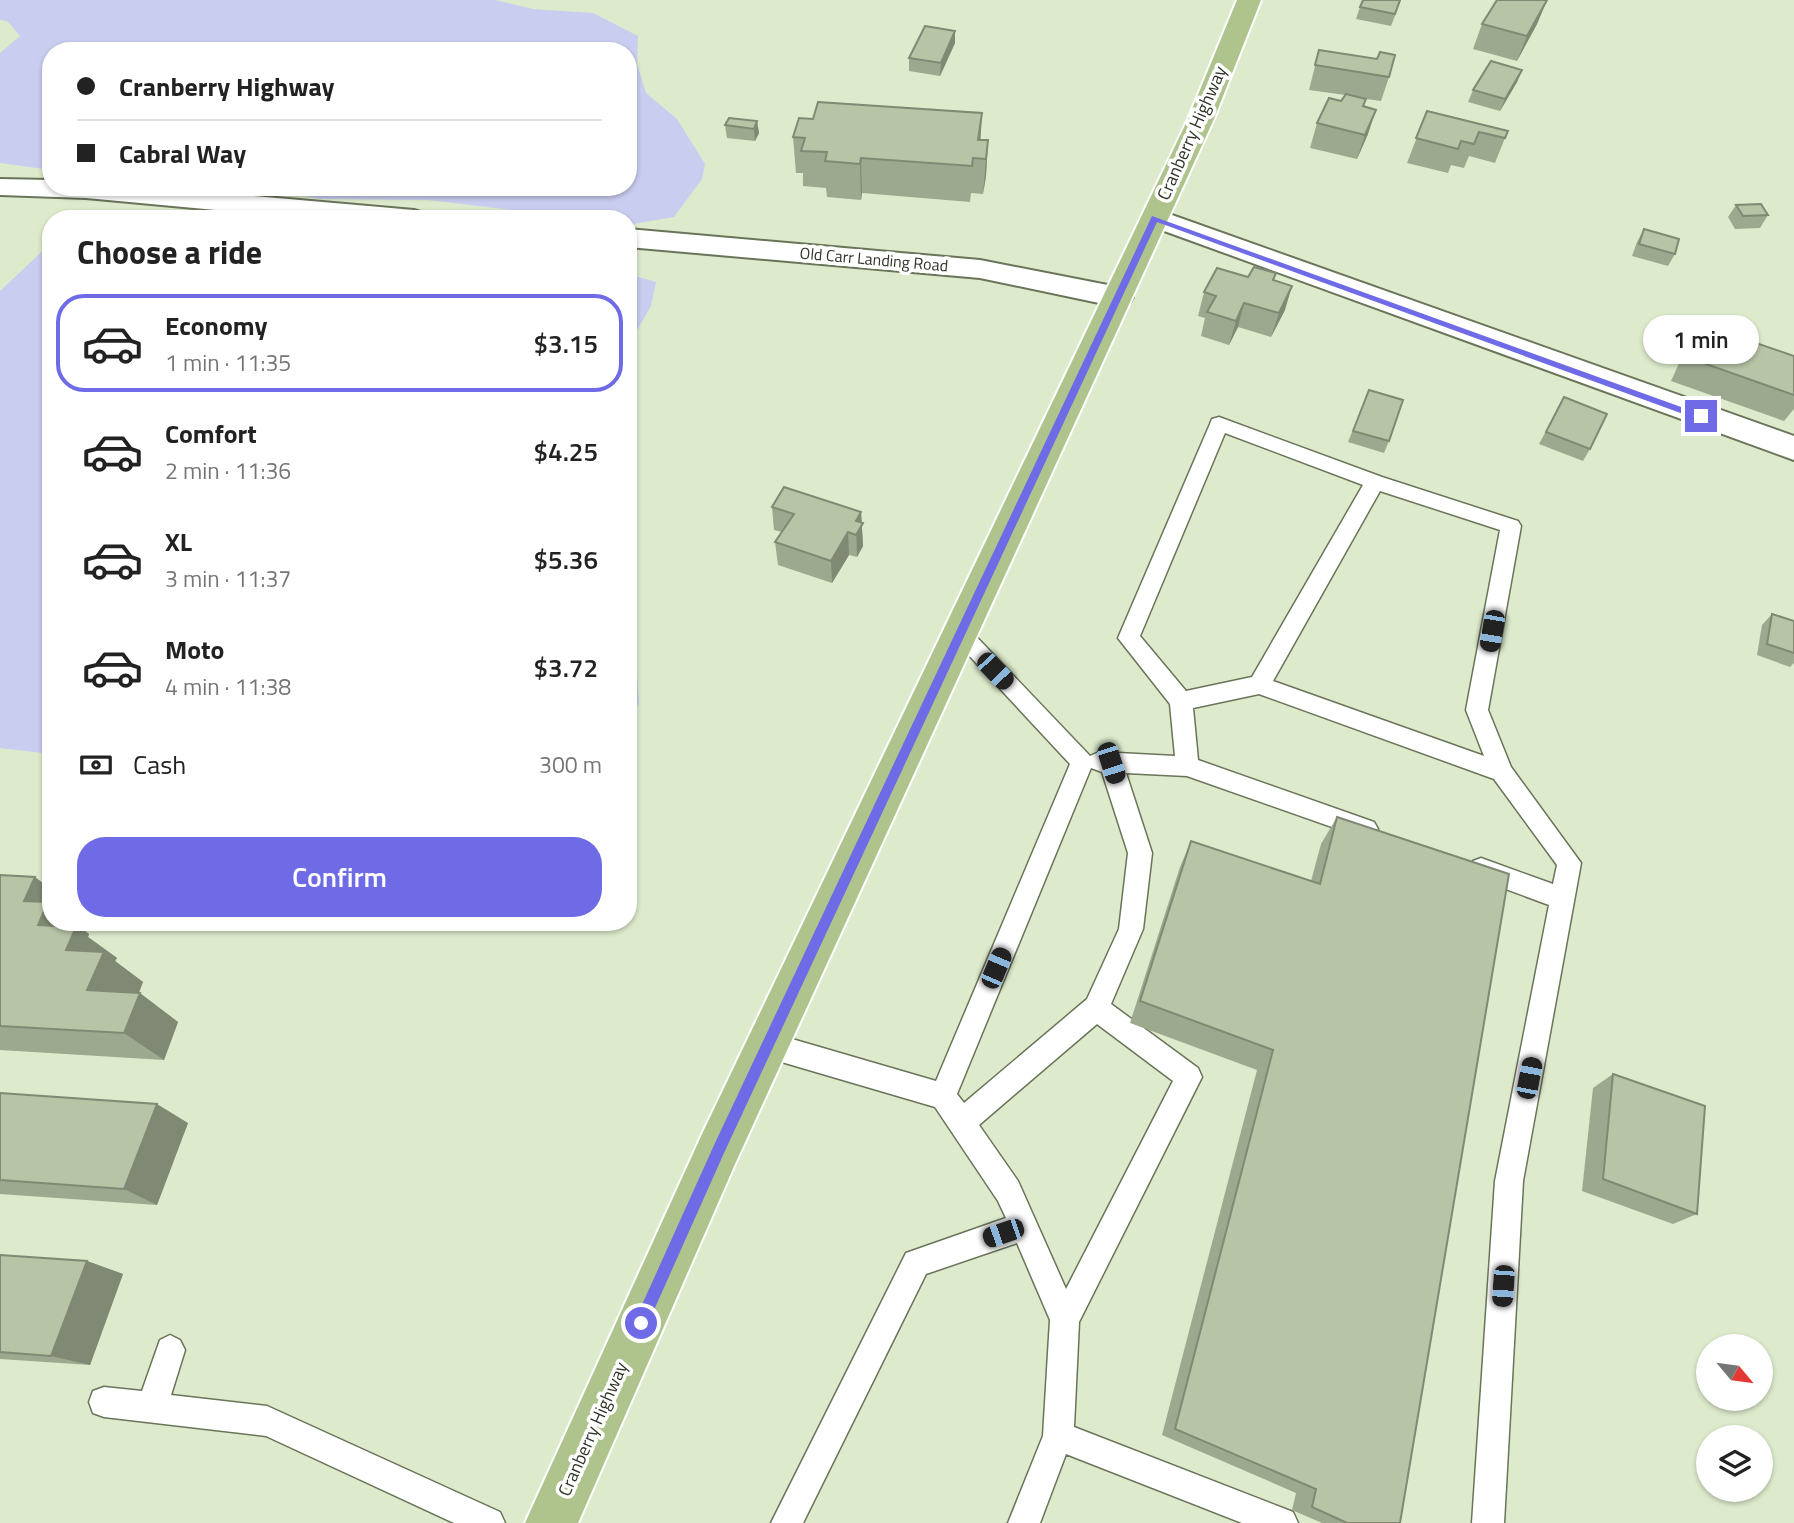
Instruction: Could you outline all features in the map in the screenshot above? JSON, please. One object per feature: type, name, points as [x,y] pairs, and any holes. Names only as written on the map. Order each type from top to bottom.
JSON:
[{"type":"main road","name":"Cranberry Highway","points":[[551,1523],[768,1045],[1201,119],[1249,0]]},
{"type":"street","points":[[0,187],[42,188]]},
{"type":"street","points":[[154,196],[312,210]]},
{"type":"street","points":[[1155,218],[1794,449]]},
{"type":"street","name":"Old Carr Landing Road","points":[[637,239],[980,269],[1118,297]]},
{"type":"lane","points":[[1187,766],[1181,701],[1129,638],[1219,424],[1375,482],[1511,526],[1477,710],[1502,772],[1569,863],[1509,1181],[1488,1523]]},
{"type":"lane","points":[[1259,685],[1375,482]]},
{"type":"lane","points":[[961,635],[1082,762],[1187,766],[1382,835]]},
{"type":"lane","points":[[1181,701],[1259,685],[1502,772]]},
{"type":"lane","points":[[943,1096],[1082,762]]},
{"type":"lane","points":[[962,1122],[1096,1008],[1131,929],[1140,853],[1111,763]]},
{"type":"lane","points":[[1460,862],[1563,899]]},
{"type":"lane","points":[[1024,1523],[1058,1436],[1065,1320],[1189,1077],[1096,1008]]},
{"type":"lane","points":[[768,1045],[943,1096],[1008,1191],[1065,1320]]},
{"type":"lane","points":[[787,1523],[916,1263],[1024,1226]]},
{"type":"lane","points":[[152,1407],[170,1350]]},
{"type":"lane","points":[[104,1402],[267,1421],[489,1523]]},
{"type":"lane","points":[[1058,1436],[1282,1523]]},
{"type":"shaded area","points":[[0,0],[495,0],[533,9],[593,13],[638,36],[637,64],[637,42],[42,42],[42,169],[0,163],[0,53],[20,36],[7,21],[0,20]]},
{"type":"shaded area","points":[[637,64],[646,93],[677,119],[705,164],[702,179],[674,217],[637,223],[637,210],[512,210],[428,200],[320,199],[306,196],[637,196]]},
{"type":"shaded area","points":[[42,251],[42,753],[0,748],[0,291]]},
{"type":"shaded area","points":[[637,277],[656,282],[651,306],[637,330]]},
{"type":"shaded area","points":[[637,673],[639,704],[637,707]]},
{"type":"building","points":[[1363,0],[1400,0],[1395,14],[1360,7]]},
{"type":"building","points":[[1497,0],[1547,0],[1527,36],[1482,24]]},
{"type":"building","points":[[925,26],[955,31],[941,63],[909,58]]},
{"type":"building","points":[[1319,50],[1377,59],[1380,52],[1395,55],[1389,77],[1315,65]]},
{"type":"building","points":[[1491,61],[1522,70],[1505,99],[1473,90]]},
{"type":"building","points":[[1346,94],[1366,99],[1363,106],[1376,110],[1365,135],[1317,123],[1329,98],[1341,101]]},
{"type":"building","points":[[818,102],[982,113],[978,140],[988,140],[986,159],[973,158],[972,166],[861,158],[860,164],[825,161],[827,152],[801,151],[805,138],[793,137],[799,118],[813,119]]},
{"type":"building","points":[[1427,111],[1508,131],[1505,138],[1479,132],[1474,144],[1461,141],[1458,149],[1416,138]]},
{"type":"building","points":[[729,118],[757,121],[754,129],[725,125]]},
{"type":"building","points":[[1761,204],[1768,215],[1743,216],[1736,205]]},
{"type":"building","points":[[1644,229],[1679,239],[1675,254],[1639,244]]},
{"type":"building","points":[[1254,267],[1276,273],[1273,280],[1292,286],[1279,313],[1244,303],[1236,321],[1207,312],[1216,296],[1204,292],[1217,268],[1248,277]]},
{"type":"building","points":[[1701,324],[1794,356],[1794,395],[1686,357]]},
{"type":"building","points":[[1369,390],[1403,400],[1389,441],[1353,431]]},
{"type":"building","points":[[1564,397],[1607,414],[1590,449],[1546,432]]},
{"type":"building","points":[[784,487],[861,512],[856,521],[863,523],[856,535],[848,532],[831,561],[775,542],[794,514],[772,507]]},
{"type":"building","points":[[1772,614],[1794,621],[1794,653],[1767,644]]},
{"type":"building","points":[[1337,817],[1509,874],[1400,1523],[1347,1523],[1312,1507],[1316,1489],[1175,1429],[1273,1050],[1140,1001],[1191,841],[1320,884]]},
{"type":"building","points":[[0,875],[35,877],[24,901],[42,902],[42,916],[38,925],[42,925],[42,931],[74,931],[66,950],[104,952],[87,990],[140,993],[124,1033],[0,1026]]},
{"type":"building","points":[[1613,1074],[1705,1106],[1697,1214],[1603,1179]]},
{"type":"building","points":[[0,1093],[157,1104],[124,1189],[0,1180]]},
{"type":"building","points":[[0,1255],[87,1261],[51,1356],[0,1352]]},
{"type":"route","points":[[641,1323],[719,1148],[1155,218],[1701,416]]}]
